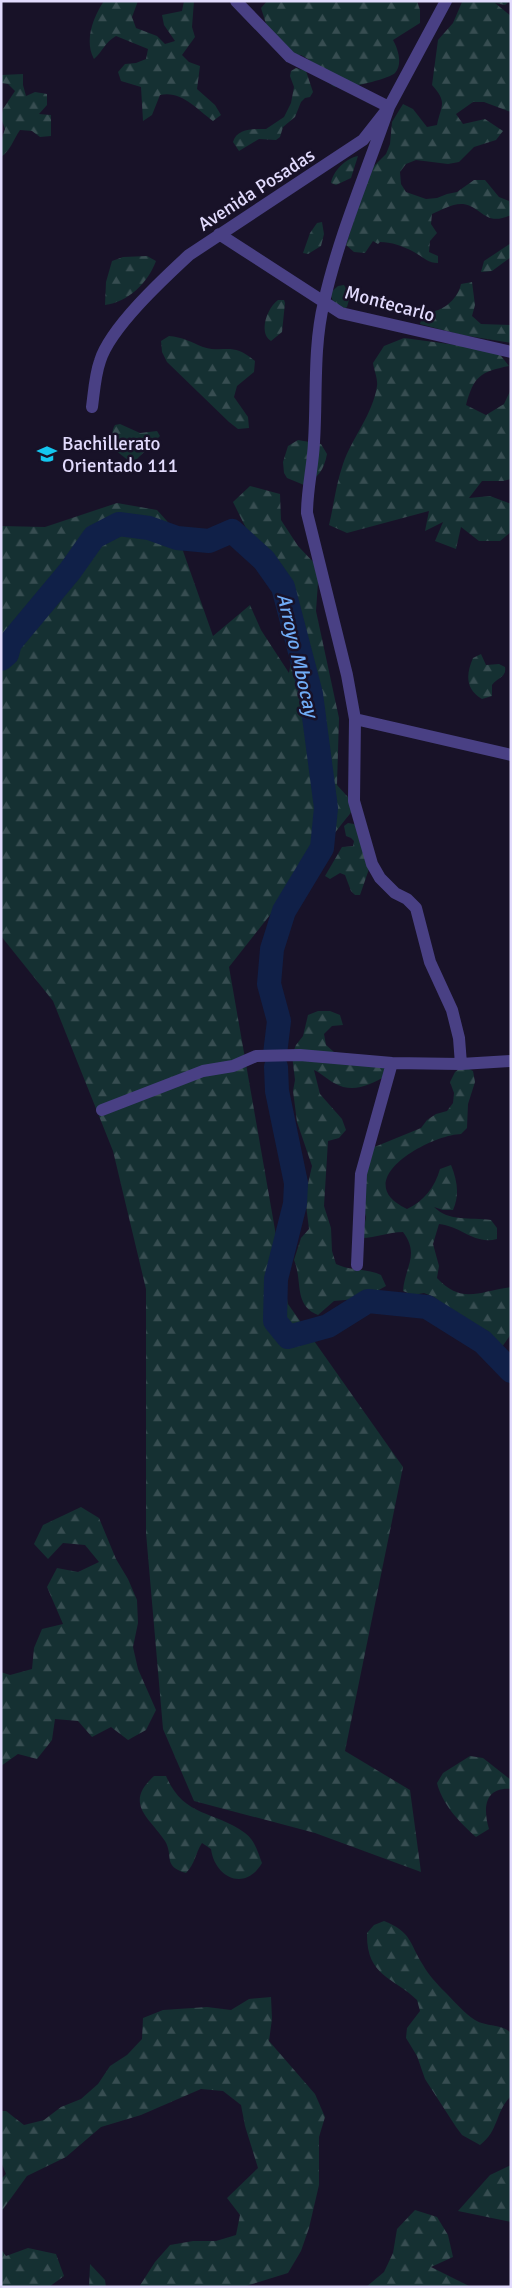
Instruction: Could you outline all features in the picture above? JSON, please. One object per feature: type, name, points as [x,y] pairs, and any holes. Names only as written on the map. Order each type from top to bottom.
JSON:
[{"type":"street","points":[[236,1],[290,57],[389,107],[339,248],[323,303],[319,336],[314,444],[307,491],[306,513],[347,675],[355,719],[354,801],[372,864],[380,878],[395,893],[407,899],[416,908],[430,962],[452,1010],[459,1038],[461,1064]]},
{"type":"street","name":"Avenida Posadas","points":[[92,407],[100,360],[108,343],[119,328],[189,255],[363,140],[389,107],[446,1]]},
{"type":"street","name":"Montecarlo","points":[[219,234],[341,313],[511,352]]},
{"type":"street","points":[[355,719],[511,755]]},
{"type":"street","points":[[102,1110],[203,1071],[233,1066],[256,1056],[300,1055],[392,1063],[461,1064],[511,1061]]},
{"type":"street","points":[[357,1265],[361,1174],[392,1063]]},
{"type":"green space","points":[[104,1],[138,1],[132,17],[136,28],[157,36],[165,44],[175,41],[164,25],[162,15],[182,11],[184,1],[194,1],[192,27],[195,37],[182,55],[189,62],[200,66],[197,89],[215,105],[221,115],[213,121],[182,98],[168,94],[160,95],[152,115],[143,121],[141,87],[121,81],[118,72],[125,64],[136,63],[146,59],[148,49],[116,36],[109,41],[94,59],[91,52],[91,29],[96,14]]},
{"type":"green space","points":[[267,1],[417,1],[420,10],[420,23],[393,40],[398,52],[399,61],[395,73],[365,84],[338,87],[333,86],[321,70],[305,57],[301,55],[290,57],[268,30],[261,8]]},
{"type":"green space","points":[[510,1],[505,5],[495,3],[511,16],[511,112],[484,102],[473,102],[456,114],[463,124],[485,119],[503,131],[496,140],[474,147],[459,162],[448,164],[416,160],[406,164],[400,172],[401,184],[406,192],[426,199],[457,192],[474,180],[485,180],[499,197],[509,201],[511,215],[495,219],[489,218],[470,206],[463,204],[451,206],[432,214],[431,224],[437,233],[430,241],[429,252],[438,256],[438,263],[428,261],[406,248],[388,243],[380,242],[378,244],[373,241],[365,253],[354,252],[346,245],[370,170],[386,154],[390,144],[392,122],[403,104],[413,109],[427,127],[437,125],[442,100],[432,85],[438,40],[453,23],[462,2]]},
{"type":"green space","points":[[296,68],[306,71],[313,92],[310,97],[305,98],[301,102],[295,117],[283,127],[280,137],[276,140],[259,139],[239,151],[233,142],[238,134],[246,130],[266,129],[284,117],[291,103],[294,87],[290,76],[291,71]]},
{"type":"green space","points":[[23,74],[26,96],[35,92],[47,94],[47,105],[39,114],[51,115],[51,136],[40,137],[32,131],[20,130],[10,148],[1,157],[1,141],[5,129],[1,118],[3,109],[15,91],[8,84],[1,83],[1,75]]},
{"type":"green space","points":[[358,156],[351,178],[336,185],[331,183],[334,174],[341,166],[349,159]]},
{"type":"green space","points":[[322,222],[324,234],[321,246],[308,254],[303,253],[310,233],[317,223]]},
{"type":"green space","points":[[511,243],[511,257],[492,271],[481,272],[484,261]]},
{"type":"green space","points":[[147,256],[156,261],[142,284],[122,300],[105,305],[106,282],[112,261],[123,257]]},
{"type":"green space","points":[[472,282],[475,305],[472,316],[481,324],[511,325],[511,343],[462,335],[420,324],[423,313],[436,311],[447,305],[456,296],[461,284]]},
{"type":"green space","points":[[344,285],[350,296],[347,307],[342,310],[334,304],[330,293],[338,286]]},
{"type":"green space","points":[[278,300],[284,300],[285,303],[282,332],[271,341],[265,332],[266,320],[270,309]]},
{"type":"green space","points":[[169,336],[211,349],[240,351],[255,361],[254,372],[237,386],[234,397],[248,417],[249,428],[238,429],[229,422],[167,362],[162,352],[161,341]]},
{"type":"green space","points":[[404,338],[471,347],[494,347],[509,366],[485,373],[475,381],[466,405],[486,415],[504,404],[511,389],[511,479],[482,481],[469,498],[490,496],[511,504],[511,532],[500,541],[479,541],[461,527],[456,549],[435,541],[443,522],[425,531],[429,511],[347,533],[329,525],[343,464],[375,396],[377,383],[373,363],[384,346]]},
{"type":"green space","points":[[120,424],[140,433],[157,431],[160,436],[137,459],[129,461],[115,450],[118,446],[112,434],[115,425]]},
{"type":"green space","points":[[298,440],[321,444],[327,454],[320,473],[304,485],[287,478],[284,473],[283,462],[288,446]]},
{"type":"green space","points":[[250,486],[280,494],[281,520],[298,546],[319,568],[316,611],[339,718],[337,785],[356,806],[229,967],[288,1304],[403,1467],[345,1751],[410,1790],[421,1872],[315,1833],[194,1801],[163,1729],[146,1533],[146,1289],[113,1151],[53,1001],[1,936],[1,526],[45,527],[117,503],[157,510],[176,531],[213,636],[250,605],[261,630],[289,673],[295,639],[283,597],[273,573],[256,548],[233,502]]},
{"type":"green space","points":[[481,654],[486,665],[499,664],[505,667],[505,673],[492,685],[492,696],[482,699],[472,691],[468,681],[473,658]]},
{"type":"green space","points":[[348,823],[354,824],[361,831],[369,869],[360,895],[355,895],[351,891],[345,875],[340,873],[330,879],[325,876],[342,847],[353,846],[354,841],[346,836],[344,826]]},
{"type":"green space","points":[[318,1011],[330,1011],[340,1015],[343,1025],[332,1026],[324,1034],[326,1045],[334,1052],[387,1062],[386,1076],[367,1085],[354,1088],[334,1083],[314,1070],[320,1094],[342,1119],[346,1130],[339,1138],[328,1141],[324,1206],[331,1228],[332,1251],[336,1264],[381,1275],[386,1286],[356,1299],[334,1301],[318,1315],[310,1311],[302,1299],[294,1260],[301,1238],[309,1229],[305,1197],[312,1166],[297,1122],[293,1091],[295,1080],[292,1055],[296,1045],[303,1036],[308,1015]]},
{"type":"green space","points":[[463,1066],[473,1071],[475,1082],[468,1104],[467,1128],[461,1134],[447,1136],[431,1142],[399,1161],[389,1173],[386,1186],[391,1198],[407,1209],[419,1202],[428,1193],[440,1169],[451,1165],[457,1187],[453,1210],[443,1210],[434,1207],[440,1212],[453,1217],[491,1220],[497,1228],[497,1239],[489,1240],[474,1237],[447,1225],[439,1224],[433,1244],[439,1266],[437,1278],[455,1291],[471,1294],[511,1287],[511,1334],[502,1347],[488,1331],[460,1317],[434,1297],[424,1293],[413,1295],[403,1291],[411,1254],[408,1240],[403,1232],[362,1238],[366,1217],[363,1207],[362,1165],[372,1148],[421,1128],[427,1120],[436,1114],[447,1111],[453,1103],[454,1093],[450,1082],[455,1072]]},
{"type":"green space","points":[[81,1507],[99,1518],[116,1559],[128,1579],[137,1600],[138,1623],[133,1647],[138,1669],[156,1710],[146,1730],[128,1740],[111,1727],[92,1737],[78,1721],[55,1719],[52,1740],[37,1759],[18,1754],[1,1766],[1,1672],[10,1675],[32,1669],[34,1648],[42,1629],[63,1624],[47,1587],[57,1568],[78,1572],[99,1562],[85,1545],[63,1543],[48,1559],[34,1544],[43,1525]]},
{"type":"green space","points":[[470,1756],[483,1758],[511,1780],[511,1789],[502,1789],[491,1796],[486,1807],[489,1829],[476,1837],[452,1813],[439,1791],[437,1783],[443,1773]]},
{"type":"green space","points":[[154,1776],[166,1776],[173,1790],[191,1806],[245,1833],[256,1847],[262,1863],[255,1872],[239,1879],[224,1874],[218,1868],[211,1849],[202,1843],[186,1873],[174,1867],[171,1864],[168,1846],[147,1818],[140,1803],[145,1786]]},
{"type":"green space","points":[[384,1921],[400,1929],[405,1934],[430,1975],[467,2014],[479,2022],[504,2028],[511,2033],[511,2096],[502,2108],[491,2134],[480,2145],[462,2135],[456,2127],[425,2079],[417,2056],[406,2038],[407,2028],[420,2011],[417,2000],[383,1974],[371,1958],[367,1933],[374,1925]]},
{"type":"green space","points":[[271,1997],[272,2019],[269,2041],[315,2094],[325,2117],[319,2137],[319,2185],[309,2228],[301,2251],[288,2273],[243,2287],[139,2287],[155,2262],[170,2245],[193,2241],[216,2241],[236,2235],[240,2215],[227,2198],[258,2168],[245,2126],[241,2105],[223,2091],[201,2089],[141,2115],[101,2127],[66,2157],[27,2176],[1,2212],[1,2179],[6,2174],[1,2162],[1,2111],[6,2111],[24,2125],[44,2120],[61,2107],[81,2099],[98,2084],[110,2066],[127,2055],[142,2039],[143,2018],[163,2010],[207,2007],[231,2010],[249,1999]]},
{"type":"green space","points":[[511,2165],[511,2222],[458,2211],[490,2175]]},
{"type":"green space","points":[[415,2210],[437,2217],[448,2235],[453,2257],[431,2267],[471,2287],[366,2287],[384,2272],[393,2253],[397,2229]]},
{"type":"green space","points":[[28,2248],[56,2254],[64,2276],[49,2287],[1,2287],[1,2249],[6,2256]]},
{"type":"green space","points":[[90,2264],[105,2280],[106,2287],[89,2287]]},
{"type":"waterway","name":"Arroyo Mbocay","points":[[1,659],[7,654],[10,643],[70,571],[94,537],[119,524],[149,528],[177,538],[209,541],[232,531],[264,560],[283,587],[311,694],[326,808],[322,848],[284,911],[272,949],[269,984],[279,1021],[275,1054]]},
{"type":"waterway","name":"Arroyo Mbocay","points":[[276,1067],[277,1091],[296,1183],[295,1204],[276,1279],[275,1321],[288,1337],[328,1326],[368,1301],[427,1307],[483,1342],[511,1371]]},
{"type":"place","name":"Bachillerato Orientado 111","points":[[47,454]]}]
